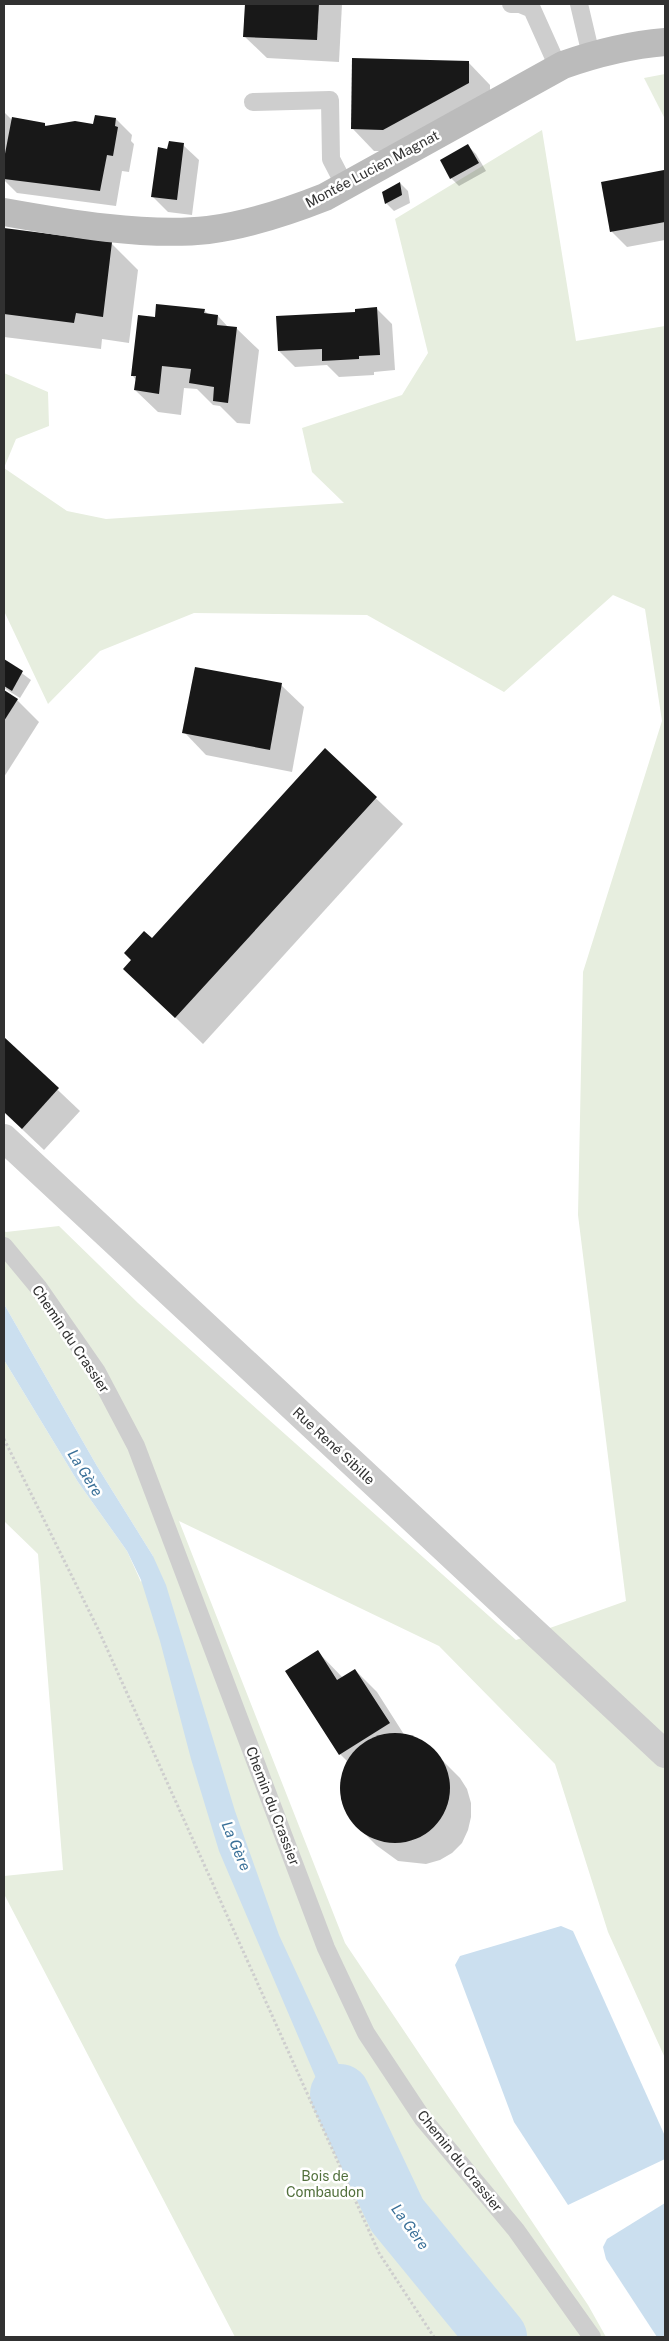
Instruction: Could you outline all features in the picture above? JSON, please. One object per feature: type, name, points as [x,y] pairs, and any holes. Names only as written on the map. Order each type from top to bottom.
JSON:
[{"type":"main road","name":"Montée Lucien Magnat","points":[[4,212],[88,225],[163,232],[208,230],[257,220],[324,197],[558,68],[591,55],[631,45],[665,42]]},
{"type":"street","name":"Rue René Sibille","points":[[4,1138],[665,1754]]},
{"type":"lane","points":[[511,4],[520,4],[532,8],[558,68]]},
{"type":"lane","points":[[580,4],[591,55]]},
{"type":"lane","points":[[253,102],[330,100],[331,160],[345,186]]},
{"type":"lane","name":"Chemin du Crassier","points":[[4,1246],[38,1287],[97,1372],[136,1446],[326,1948],[366,2033],[423,2119],[516,2230],[592,2337]]},
{"type":"path","points":[[4,1438],[99,1631],[379,2254],[434,2337]]},
{"type":"green space","points":[[665,74],[665,119],[644,78]]},
{"type":"green space","name":"Bois de Combaudon","points":[[542,130],[576,341],[665,326],[665,2058],[608,1932],[555,1764],[439,1646],[179,1521],[345,1943],[588,2305],[606,2337],[235,2337],[4,1894],[4,1876],[63,1870],[38,1554],[4,1521],[4,1360],[78,1482],[127,1551],[141,1582],[153,1556],[97,1466],[4,1304],[4,1231],[59,1226],[138,1303],[516,1640],[626,1601],[578,1215],[583,972],[662,721],[645,609],[613,595],[504,692],[367,615],[194,613],[100,651],[48,704],[4,611],[4,468],[67,511],[106,519],[344,503],[312,472],[302,428],[402,395],[428,353],[395,219]]},
{"type":"green space","points":[[4,373],[48,392],[49,426],[16,439],[4,468]]},
{"type":"water","points":[[4,1304],[97,1466],[153,1556],[166,1585],[235,1811],[279,1935],[371,2134],[389,2168],[361,2172],[336,2125],[219,1851],[141,1580],[127,1551],[78,1482],[4,1360]]},
{"type":"water","points":[[561,1926],[573,1931],[665,2136],[665,2159],[568,2205],[514,2122],[455,1965],[460,1956]]},
{"type":"water","points":[[665,2203],[665,2337],[657,2337],[606,2259],[603,2247],[607,2239]]},
{"type":"building","points":[[245,4],[319,4],[317,40],[243,37]]},
{"type":"building","points":[[352,58],[469,61],[469,83],[383,130],[351,129]]},
{"type":"building","points":[[95,115],[116,118],[115,126],[118,127],[113,156],[107,155],[100,191],[4,179],[4,159],[12,117],[45,123],[45,126],[75,121],[93,124]]},
{"type":"building","points":[[169,141],[184,143],[177,200],[151,197],[158,147],[167,149]]},
{"type":"building","points":[[468,144],[479,163],[450,179],[440,160]]},
{"type":"building","points":[[664,170],[665,222],[610,232],[601,182]]},
{"type":"building","points":[[400,182],[402,195],[385,204],[382,192]]},
{"type":"building","points":[[4,228],[112,242],[103,317],[76,313],[74,323],[4,314]]},
{"type":"building","points":[[156,304],[205,309],[204,313],[218,315],[217,325],[237,327],[228,403],[213,401],[214,387],[189,383],[191,369],[162,366],[159,394],[134,390],[136,376],[131,376],[138,315],[155,317]]},
{"type":"building","points":[[377,307],[380,355],[359,356],[359,359],[322,361],[322,349],[278,351],[276,316],[355,312],[355,309]]},
{"type":"building","points":[[4,659],[23,671],[12,691],[4,686]]},
{"type":"building","points":[[195,667],[282,683],[270,750],[182,733]]},
{"type":"building","points":[[4,690],[18,699],[4,721]]},
{"type":"building","points":[[325,748],[377,797],[175,1018],[123,969],[131,960],[124,953],[144,931],[152,938]]},
{"type":"building","points":[[4,1037],[59,1088],[22,1129],[4,1112]]},
{"type":"building","points":[[318,1650],[337,1680],[355,1669],[390,1723],[339,1755],[285,1671]]},
{"type":"building","points":[[395,1733],[416,1737],[434,1749],[446,1767],[450,1788],[446,1809],[434,1827],[416,1839],[395,1843],[374,1839],[356,1827],[344,1809],[340,1788],[344,1767],[356,1749],[374,1737]]},
{"type":"waterway","name":"La Gère","points":[[340,2094],[397,2215],[497,2337]]}]
